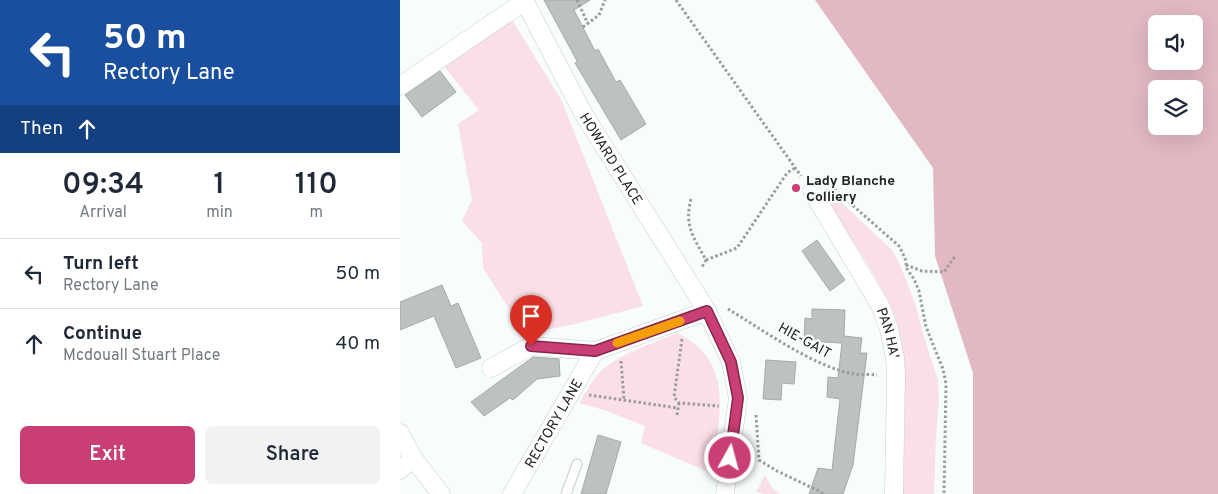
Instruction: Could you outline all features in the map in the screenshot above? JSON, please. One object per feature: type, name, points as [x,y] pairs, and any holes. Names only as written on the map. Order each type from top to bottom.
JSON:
[{"type":"street","points":[[400,86],[525,0]]},
{"type":"street","name":"HOWARD PLACE","points":[[525,0],[584,114],[707,311],[731,362],[738,398],[725,494]]},
{"type":"street","name":"PAN HA'","points":[[810,189],[880,305],[889,329],[896,358],[894,494]]},
{"type":"street","points":[[491,368],[531,346],[595,351],[707,311]]},
{"type":"street","name":"RECTORY LANE","points":[[512,494],[595,351]]},
{"type":"street","points":[[400,432],[413,458],[441,494]]},
{"type":"street","points":[[400,470],[413,458]]},
{"type":"lane","points":[[566,494],[577,464]]},
{"type":"path","points":[[577,0],[588,24]]},
{"type":"path","points":[[583,27],[598,15],[605,0]]},
{"type":"path","points":[[676,0],[810,189],[815,182],[829,185],[903,251],[907,269],[919,291],[926,327],[943,369],[946,384],[944,494]]},
{"type":"path","points":[[690,284],[706,260],[737,248],[787,173],[795,168]]},
{"type":"path","points":[[691,198],[687,214],[692,234],[706,260]]},
{"type":"path","points":[[906,265],[922,271],[944,272],[956,255]]},
{"type":"path","name":"HIE-GAIT","points":[[725,307],[808,357],[834,369],[855,374],[896,375]]},
{"type":"path","points":[[685,319],[674,397],[679,403],[720,406]]},
{"type":"path","points":[[619,342],[624,400]]},
{"type":"path","points":[[571,392],[678,408]]},
{"type":"path","points":[[677,415],[679,403]]},
{"type":"path","points":[[760,460],[777,471],[823,494]]},
{"type":"shaded area","points":[[815,0],[1218,0],[1218,494],[973,494],[973,373],[935,256],[933,168]]},
{"type":"shaded area","points":[[511,18],[562,101],[643,306],[575,324],[525,334],[483,268],[482,243],[462,221],[472,200],[458,124],[479,110],[443,65]]},
{"type":"shaded area","points":[[826,188],[892,250],[899,262],[915,303],[938,380],[939,400],[934,494],[903,494],[905,389],[904,360],[900,332],[883,290],[823,193]]},
{"type":"shaded area","points":[[677,333],[696,345],[709,360],[716,376],[720,394],[720,413],[711,473],[641,443],[645,426],[604,410],[579,403],[595,377],[615,360]]},
{"type":"shaded area","points":[[765,475],[772,488],[780,494],[756,492]]},
{"type":"building","points":[[544,0],[590,0],[574,10],[595,51],[598,49],[616,82],[620,80],[646,124],[621,140],[575,63],[577,61]]},
{"type":"building","points":[[440,71],[456,92],[422,117],[405,95]]},
{"type":"building","points":[[817,240],[845,280],[830,291],[802,251]]},
{"type":"building","points":[[442,285],[451,306],[458,303],[481,358],[456,368],[434,316],[400,330],[400,302]]},
{"type":"building","points":[[812,309],[845,310],[844,336],[862,338],[860,353],[867,353],[853,465],[843,494],[809,494],[818,468],[832,470],[840,399],[827,397],[828,377],[838,378],[842,343],[804,341],[805,318],[812,319]]},
{"type":"building","points":[[533,357],[559,359],[560,376],[537,379],[513,400],[510,398],[484,416],[471,402]]},
{"type":"building","points":[[766,360],[796,362],[794,384],[782,383],[781,400],[763,399]]},
{"type":"building","points":[[598,435],[621,442],[606,494],[581,494]]},
{"type":"slow traffic","points":[[617,343],[680,321]]},
{"type":"place","name":"Lady Blanche Colliery","points":[[796,188]]},
{"type":"route","points":[[531,346],[595,351],[707,311],[731,362],[738,398],[730,458]]}]
